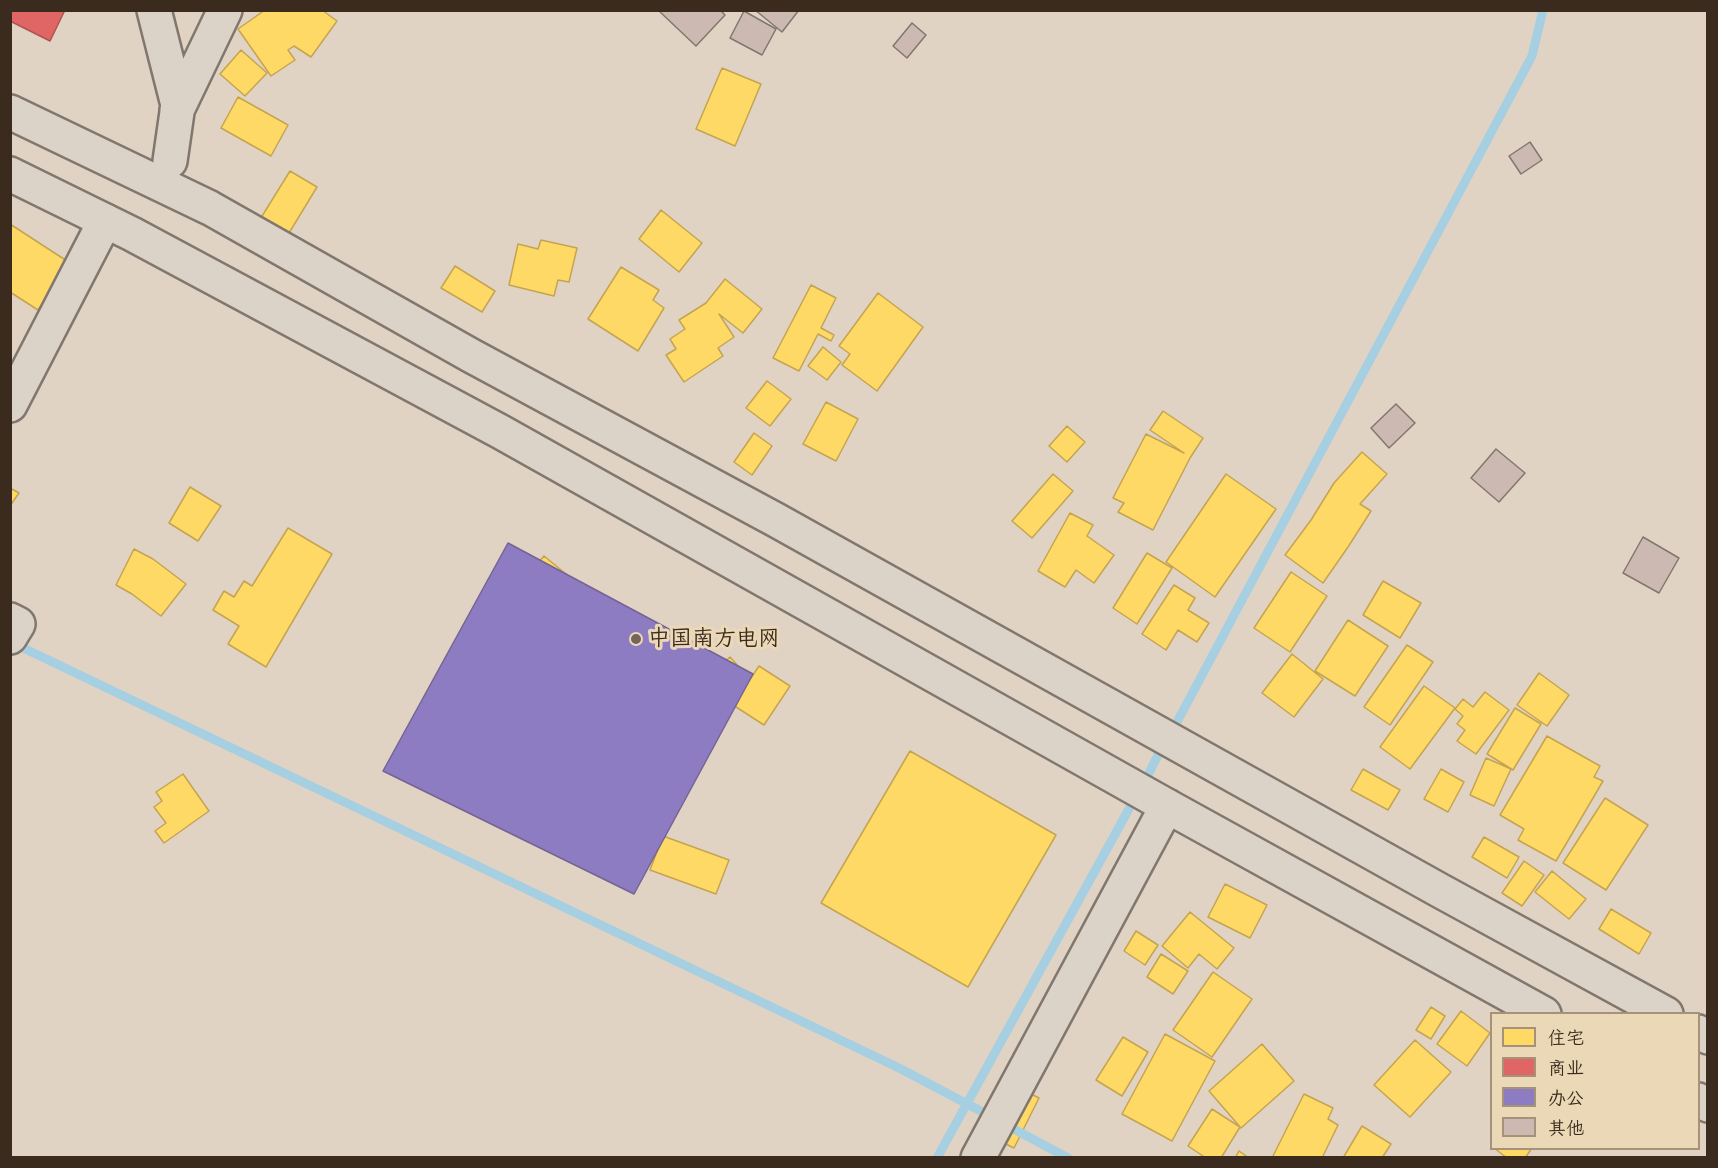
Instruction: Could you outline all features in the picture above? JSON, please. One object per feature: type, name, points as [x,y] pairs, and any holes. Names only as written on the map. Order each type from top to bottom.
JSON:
[{"type":"main road","points":[[154,10],[178,105],[170,161]]},
{"type":"main road","points":[[177,110],[225,10]]},
{"type":"main road","points":[[10,112],[210,208],[470,355],[776,520],[1428,884],[1662,1012]]},
{"type":"main road","points":[[10,174],[105,221],[501,432],[1167,806],[1540,1012]]},
{"type":"main road","points":[[10,405],[105,221]]},
{"type":"main road","points":[[991,1133],[1167,806]]},
{"type":"building: 住宅","points":[[265,10],[322,10],[337,21],[311,57],[294,46],[288,50],[295,60],[271,76],[238,29]]},
{"type":"building: 住宅","points":[[241,50],[267,73],[245,96],[220,74]]},
{"type":"building: 住宅","points":[[722,68],[761,84],[735,146],[696,129]]},
{"type":"building: 住宅","points":[[238,97],[288,125],[271,156],[221,128]]},
{"type":"building: 住宅","points":[[290,171],[317,187],[286,238],[259,221]]},
{"type":"building: 住宅","points":[[661,210],[702,243],[679,272],[639,239]]},
{"type":"building: 住宅","points":[[10,224],[70,263],[38,310],[10,292]]},
{"type":"building: 住宅","points":[[541,240],[577,248],[569,282],[558,280],[554,296],[509,285],[518,244],[538,249]]},
{"type":"building: 住宅","points":[[455,266],[495,291],[482,312],[441,288]]},
{"type":"building: 住宅","points":[[621,267],[659,290],[653,300],[664,308],[638,351],[588,319]]},
{"type":"building: 住宅","points":[[725,279],[762,309],[743,333],[719,314],[734,337],[718,348],[723,356],[684,382],[666,355],[676,349],[670,339],[685,329],[679,320],[706,303]]},
{"type":"building: 住宅","points":[[811,285],[836,298],[821,328],[834,335],[831,341],[818,334],[799,371],[773,358]]},
{"type":"building: 住宅","points":[[878,293],[923,327],[877,391],[842,365],[850,354],[839,346]]},
{"type":"building: 住宅","points":[[823,347],[841,362],[827,380],[808,366]]},
{"type":"building: 住宅","points":[[767,381],[791,399],[770,426],[746,408]]},
{"type":"building: 住宅","points":[[826,402],[858,419],[836,461],[803,444]]},
{"type":"building: 住宅","points":[[1163,411],[1203,438],[1190,458],[1153,530],[1118,512],[1124,503],[1113,498],[1146,434],[1184,453],[1150,430]]},
{"type":"building: 住宅","points":[[1067,426],[1085,442],[1067,462],[1049,446]]},
{"type":"building: 住宅","points":[[754,433],[772,446],[752,475],[734,462]]},
{"type":"building: 住宅","points":[[1362,452],[1387,474],[1360,504],[1371,511],[1323,583],[1285,555],[1311,520],[1334,483]]},
{"type":"building: 住宅","points":[[1053,474],[1073,491],[1032,538],[1012,521]]},
{"type":"building: 住宅","points":[[1226,474],[1276,509],[1215,597],[1166,562]]},
{"type":"building: 住宅","points":[[190,487],[221,506],[198,541],[169,523]]},
{"type":"building: 住宅","points":[[10,488],[19,493],[10,506]]},
{"type":"building: 住宅","points":[[1070,513],[1093,525],[1087,536],[1114,555],[1094,583],[1076,570],[1065,587],[1038,571]]},
{"type":"building: 住宅","points":[[288,528],[332,554],[266,667],[228,644],[239,626],[213,610],[224,591],[234,597],[244,581],[252,586]]},
{"type":"building: 住宅","points":[[134,549],[153,559],[186,584],[161,616],[116,585]]},
{"type":"building: 住宅","points":[[1147,553],[1172,568],[1137,624],[1113,608]]},
{"type":"building: 住宅","points":[[544,556],[577,583],[546,620],[513,593]]},
{"type":"building: 住宅","points":[[1291,572],[1327,596],[1290,652],[1254,628]]},
{"type":"building: 住宅","points":[[1383,581],[1421,603],[1400,638],[1363,615]]},
{"type":"building: 住宅","points":[[1174,585],[1195,598],[1188,610],[1209,623],[1197,642],[1178,630],[1166,650],[1142,634]]},
{"type":"building: 住宅","points":[[1348,620],[1388,646],[1355,696],[1315,671]]},
{"type":"building: 住宅","points":[[1407,645],[1433,662],[1390,725],[1364,707]]},
{"type":"building: 住宅","points":[[1292,654],[1323,679],[1294,717],[1262,693]]},
{"type":"building: 住宅","points":[[668,655],[697,674],[679,702],[649,682]]},
{"type":"building: 住宅","points":[[730,657],[749,678],[719,705],[700,684]]},
{"type":"building: 住宅","points":[[759,666],[790,686],[764,725],[733,705]]},
{"type":"building: 住宅","points":[[1539,673],[1569,695],[1547,726],[1517,705]]},
{"type":"building: 住宅","points":[[1424,686],[1455,708],[1410,769],[1380,747]]},
{"type":"building: 住宅","points":[[1485,692],[1509,710],[1476,754],[1457,741],[1465,730],[1457,724],[1463,716],[1455,709],[1463,699],[1473,707]]},
{"type":"building: 住宅","points":[[1515,708],[1541,724],[1513,770],[1487,754]]},
{"type":"building: 住宅","points":[[1547,736],[1600,766],[1594,777],[1603,781],[1556,861],[1518,840],[1524,829],[1500,815]]},
{"type":"building: 住宅","points":[[910,751],[1056,835],[968,987],[821,903]]},
{"type":"building: 住宅","points":[[1486,758],[1511,769],[1494,806],[1470,795]]},
{"type":"building: 住宅","points":[[1363,769],[1400,790],[1388,810],[1351,790]]},
{"type":"building: 住宅","points":[[1441,769],[1464,782],[1448,812],[1424,799]]},
{"type":"building: 住宅","points":[[183,774],[209,811],[164,843],[155,831],[166,823],[154,807],[162,801],[156,792]]},
{"type":"building: 住宅","points":[[1605,798],[1648,825],[1606,890],[1563,863]]},
{"type":"building: 住宅","points":[[663,836],[729,860],[716,894],[650,870]]},
{"type":"building: 住宅","points":[[1484,837],[1519,857],[1507,878],[1472,857]]},
{"type":"building: 住宅","points":[[1524,861],[1544,875],[1522,906],[1502,893]]},
{"type":"building: 住宅","points":[[1552,871],[1586,899],[1569,919],[1535,892]]},
{"type":"building: 住宅","points":[[1225,884],[1267,905],[1250,938],[1208,917]]},
{"type":"building: 住宅","points":[[1611,909],[1651,933],[1639,954],[1599,929]]},
{"type":"building: 住宅","points":[[1190,912],[1234,948],[1217,969],[1199,954],[1188,968],[1162,946]]},
{"type":"building: 住宅","points":[[1136,931],[1158,945],[1145,965],[1124,951]]},
{"type":"building: 住宅","points":[[1161,954],[1188,971],[1173,994],[1147,977]]},
{"type":"building: 住宅","points":[[1213,972],[1252,999],[1212,1057],[1173,1030]]},
{"type":"building: 住宅","points":[[1431,1007],[1445,1016],[1431,1039],[1416,1030]]},
{"type":"building: 住宅","points":[[1461,1011],[1490,1033],[1467,1066],[1437,1044]]},
{"type":"building: 住宅","points":[[1165,1034],[1215,1061],[1172,1141],[1122,1114]]},
{"type":"building: 住宅","points":[[1123,1037],[1148,1052],[1122,1096],[1096,1080]]},
{"type":"building: 住宅","points":[[1415,1040],[1451,1072],[1410,1117],[1374,1085]]},
{"type":"building: 住宅","points":[[1262,1044],[1294,1081],[1241,1128],[1209,1091]]},
{"type":"building: 住宅","points":[[1003,1080],[1039,1098],[1014,1148],[978,1130]]},
{"type":"building: 住宅","points":[[1304,1094],[1333,1108],[1328,1119],[1338,1125],[1322,1158],[1272,1158]]},
{"type":"building: 住宅","points":[[1212,1109],[1240,1127],[1221,1158],[1206,1158],[1188,1146]]},
{"type":"building: 住宅","points":[[1362,1126],[1391,1144],[1382,1158],[1343,1158]]},
{"type":"building: 住宅","points":[[1497,1150],[1531,1150],[1525,1158],[1507,1158]]},
{"type":"building: 住宅","points":[[1239,1151],[1249,1158],[1235,1158]]},
{"type":"building: 商业","points":[[10,10],[65,10],[50,41],[10,21]]},
{"type":"building: 办公","points":[[508,543],[753,674],[634,894],[383,771]]},
{"type":"building: 其他","points":[[658,10],[720,10],[725,15],[696,46]]},
{"type":"building: 其他","points":[[755,10],[799,10],[782,32]]},
{"type":"building: 其他","points":[[744,11],[776,29],[762,55],[730,38]]},
{"type":"building: 其他","points":[[912,23],[926,35],[907,58],[893,46]]},
{"type":"building: 其他","points":[[1530,142],[1542,160],[1521,174],[1509,156]]},
{"type":"building: 其他","points":[[1396,404],[1415,423],[1389,448],[1371,428]]},
{"type":"building: 其他","points":[[1496,449],[1525,473],[1499,502],[1471,478]]},
{"type":"building: 其他","points":[[1643,537],[1679,558],[1659,593],[1623,573]]},
{"type":"waterway","points":[[1177,722],[1532,56],[1543,10]]},
{"type":"waterway","points":[[13,643],[899,1068],[994,1118]]},
{"type":"waterway","points":[[1149,773],[1158,755]]},
{"type":"waterway","points":[[937,1158],[1130,807]]},
{"type":"waterway","points":[[1012,1128],[1068,1158]]},
{"type":"place","name":"中国南方电网","points":[[636,639]]}]
